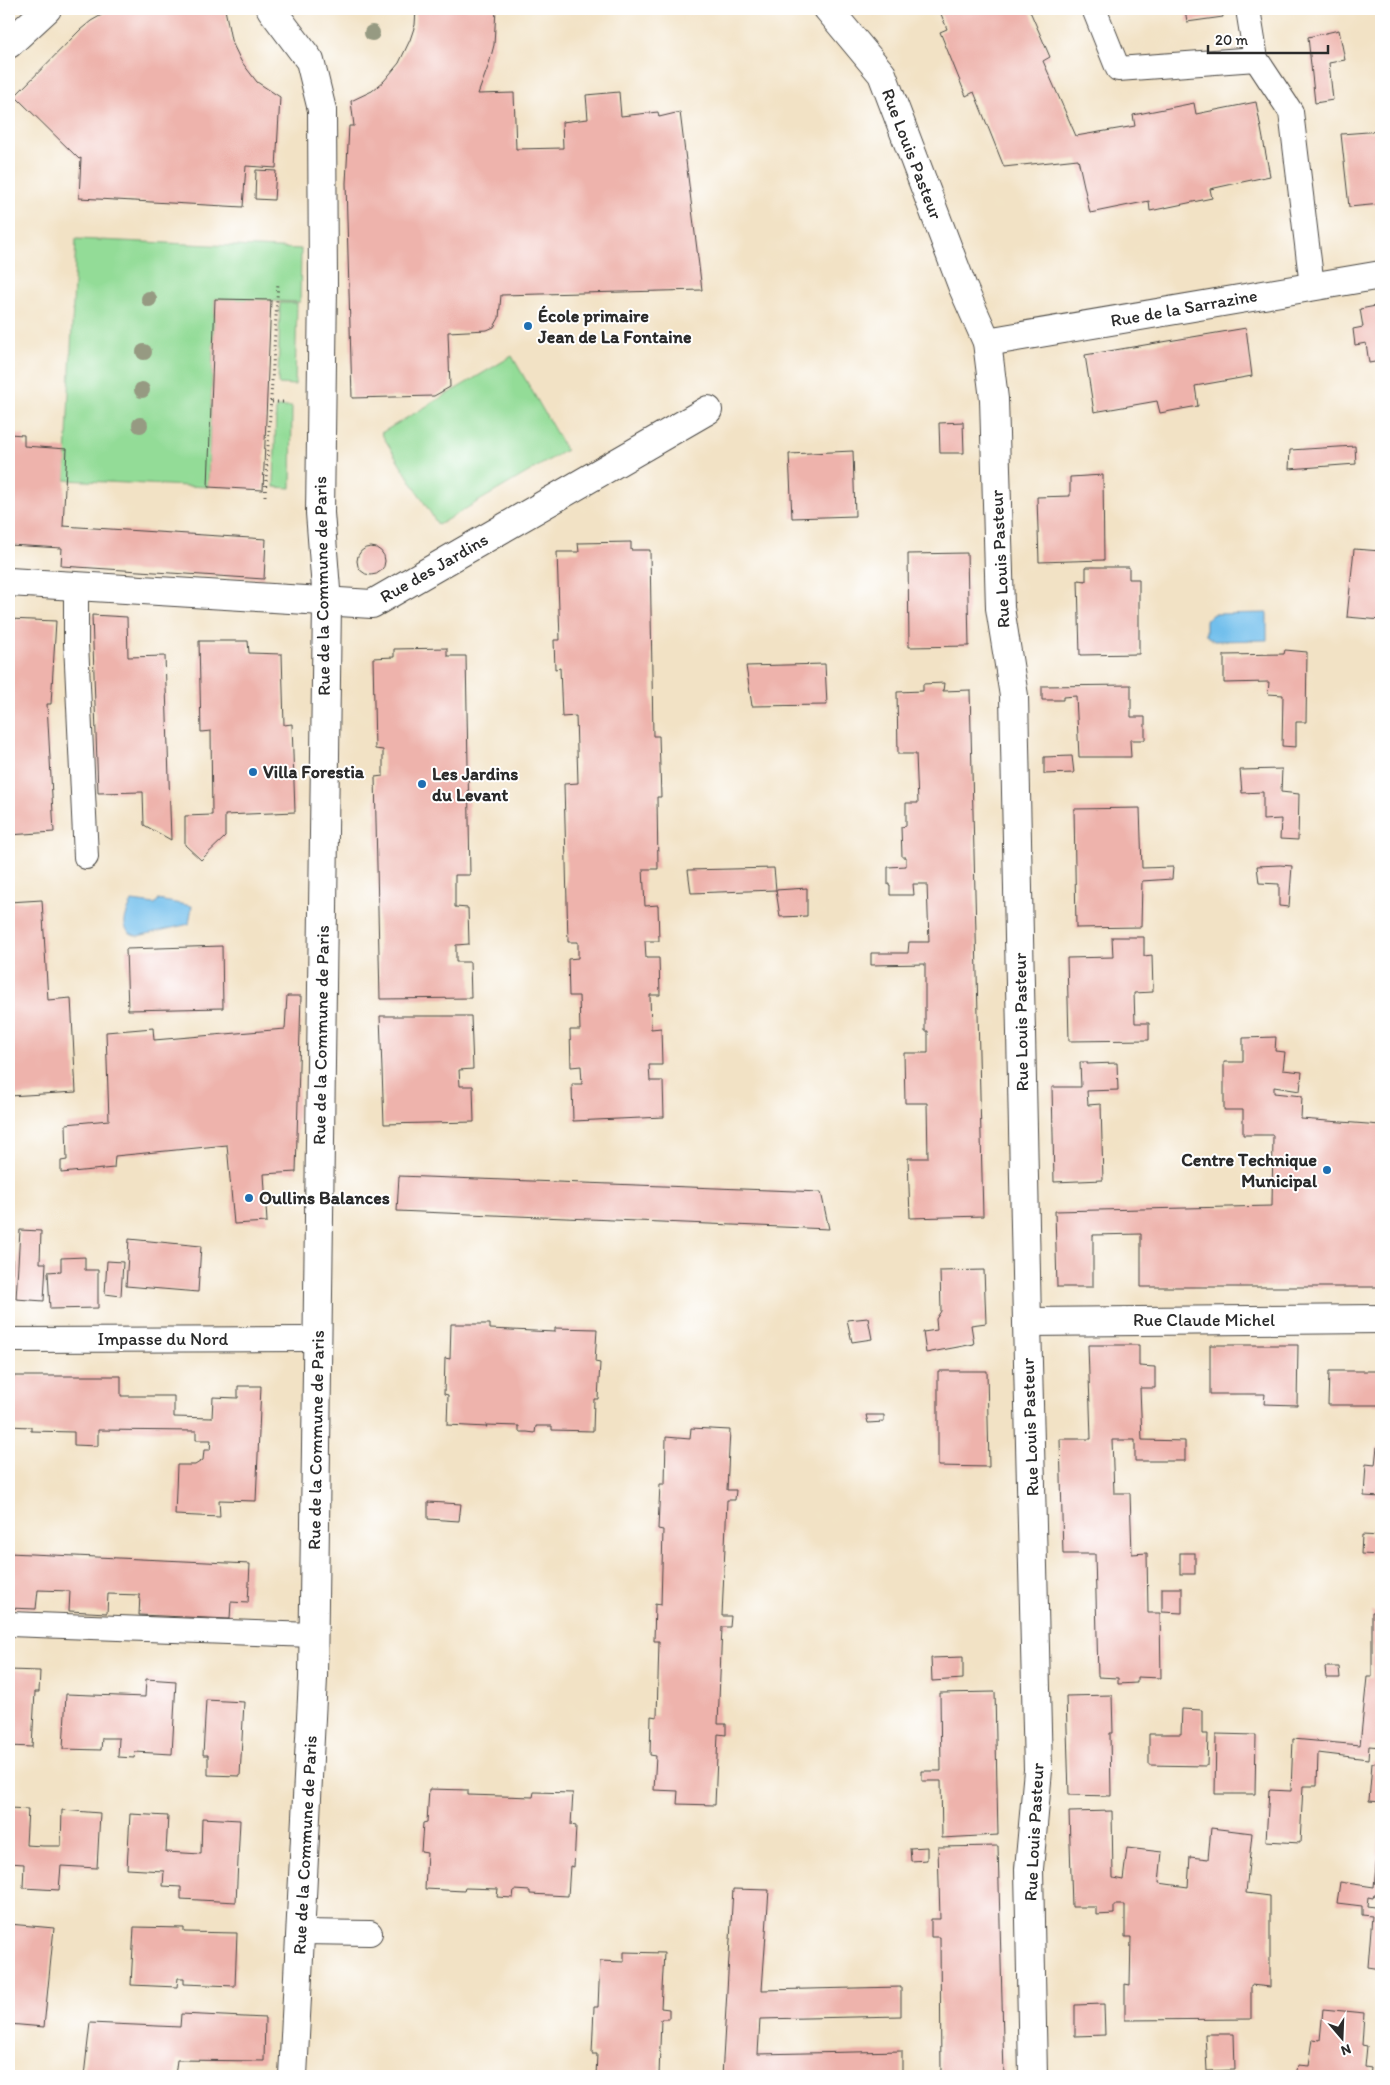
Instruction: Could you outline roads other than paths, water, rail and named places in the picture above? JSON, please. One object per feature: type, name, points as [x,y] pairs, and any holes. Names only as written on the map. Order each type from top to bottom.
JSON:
[{"type":"street","points":[[9,44],[47,9]]},
{"type":"street","name":"Rue de la Commune de Paris","points":[[271,9],[310,60],[322,110],[323,285],[320,513],[327,602],[313,1678],[293,2076]]},
{"type":"street","name":"Rue Louis Pasteur","points":[[828,9],[882,74],[963,288],[987,342],[994,399],[1000,608],[1014,696],[1038,1770],[1029,1869],[1033,2076]]},
{"type":"street","name":"Rue de la Sarrazine","points":[[987,342],[1381,275]]},
{"type":"street","name":"Rue des Jardins","points":[[9,582],[372,604],[708,410]]},
{"type":"street","name":"Rue Claude Michel","points":[[1027,1322],[1381,1319]]},
{"type":"lane","points":[[1094,9],[1118,69],[1256,59]]},
{"type":"lane","points":[[1248,9],[1256,59],[1291,112],[1312,286]]},
{"type":"lane","points":[[76,586],[76,643],[86,856]]},
{"type":"lane","name":"Impasse du Nord","points":[[9,1340],[317,1339]]},
{"type":"lane","points":[[9,1624],[313,1635]]},
{"type":"lane","points":[[301,1932],[370,1933]]},
{"type":"water","points":[[1267,613],[1267,640],[1214,641],[1206,635],[1206,620],[1213,614]]},
{"type":"water","points":[[158,900],[192,906],[189,924],[138,936],[131,934],[125,926],[125,922],[132,901],[155,904]]},
{"type":"place","name":"École primaire Jean de La Fontaine","points":[[528,326]]},
{"type":"place","name":"Villa Forestia","points":[[253,772]]},
{"type":"place","name":"Les Jardins du Levant","points":[[422,784]]},
{"type":"place","name":"Centre Technique Municipal","points":[[1327,1170]]},
{"type":"place","name":"Oullins Balances","points":[[249,1198]]}]
